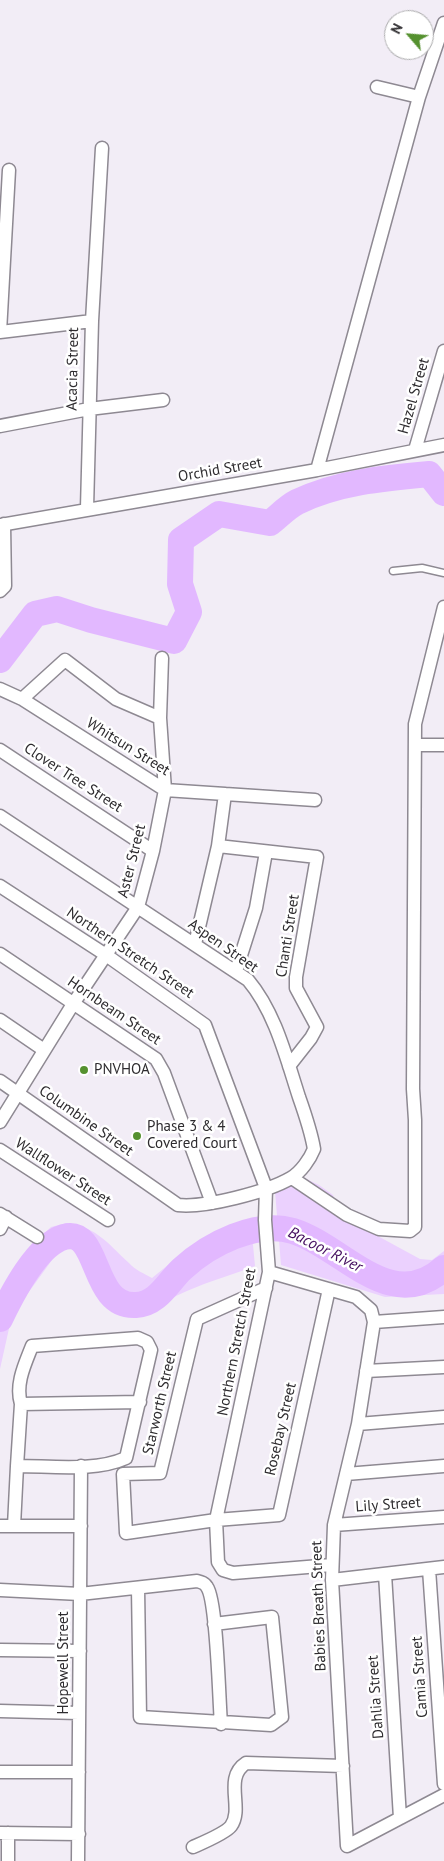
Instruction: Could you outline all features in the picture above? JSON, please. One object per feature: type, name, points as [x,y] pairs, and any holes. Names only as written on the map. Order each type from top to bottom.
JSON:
[{"type":"street","points":[[317,470],[419,97],[444,22]]},
{"type":"street","points":[[377,87],[419,97]]},
{"type":"street","points":[[92,321],[102,148]]},
{"type":"street","points":[[0,332],[9,170]]},
{"type":"street","name":"Acacia Street","points":[[0,332],[92,321],[87,508]]},
{"type":"street","name":"Hazel Street","points":[[415,450],[444,351]]},
{"type":"street","points":[[0,426],[89,409],[163,400]]},
{"type":"street","name":"Orchid Street","points":[[2,524],[317,470],[444,445]]},
{"type":"street","points":[[0,591],[5,586],[2,524]]},
{"type":"street","points":[[292,1178],[347,1214],[379,1229],[410,1231],[415,1227],[415,1120],[413,1089],[415,724],[444,607]]},
{"type":"street","name":"Aster Street","points":[[0,1122],[73,1004],[138,907],[153,851],[165,790],[160,718],[162,658]]},
{"type":"street","points":[[22,699],[65,660],[116,699],[160,718]]},
{"type":"street","name":"Whitsun Street","points":[[0,689],[22,699],[165,790],[315,800]]},
{"type":"street","points":[[415,744],[444,745]]},
{"type":"street","name":"Clover Tree Street","points":[[0,750],[153,851]]},
{"type":"street","points":[[195,944],[218,846],[225,794]]},
{"type":"street","name":"Aspen Street","points":[[0,816],[236,971],[258,993],[270,1016],[289,1066],[314,1148],[312,1156],[292,1178],[266,1188]]},
{"type":"street","points":[[218,846],[266,852],[256,908],[236,971]]},
{"type":"street","name":"Chanti Street","points":[[266,852],[317,857],[296,977],[296,988],[316,1027],[311,1038],[289,1066]]},
{"type":"street","name":"Northern Stretch Street","points":[[0,886],[106,955],[205,1025],[266,1188],[265,1220],[269,1272],[216,1520],[218,1562],[227,1572],[332,1565]]},
{"type":"street","name":"Hornbeam Street","points":[[0,954],[156,1059],[164,1073],[212,1203]]},
{"type":"street","points":[[0,1020],[44,1050]]},
{"type":"street","name":"Columbine Street","points":[[0,1081],[168,1200],[178,1205],[189,1206],[212,1203],[266,1188]]},
{"type":"street","name":"Wallflower Street","points":[[0,1150],[108,1220]]},
{"type":"street","points":[[0,1229],[3,1216],[37,1237]]},
{"type":"street","points":[[269,1272],[356,1296],[372,1316],[444,1317]]},
{"type":"street","name":"Starworth Street","points":[[216,1520],[126,1533],[123,1474],[160,1473],[197,1319],[266,1288]]},
{"type":"street","name":"Rosebay Street","points":[[216,1520],[279,1515],[329,1289]]},
{"type":"street","name":"Babies Breath Street","points":[[372,1316],[358,1424],[334,1525],[332,1565],[347,1846],[400,1818]]},
{"type":"street","points":[[14,1526],[16,1466],[21,1404],[18,1395],[22,1374],[32,1346],[138,1338],[147,1342],[151,1350],[126,1458],[116,1462],[80,1466],[16,1466]]},
{"type":"street","points":[[366,1371],[444,1367]]},
{"type":"street","points":[[21,1404],[140,1402]]},
{"type":"street","points":[[358,1424],[444,1417]]},
{"type":"street","name":"Hopewell Street","points":[[78,1861],[80,1466]]},
{"type":"street","points":[[346,1474],[444,1466]]},
{"type":"street","name":"Lily Street","points":[[334,1525],[444,1517]]},
{"type":"street","points":[[0,1526],[81,1526]]},
{"type":"street","points":[[332,1580],[444,1567]]},
{"type":"street","name":"Camia Street","points":[[429,1569],[444,1784]]},
{"type":"street","name":"Dahlia Street","points":[[385,1574],[400,1818]]},
{"type":"street","points":[[0,1590],[80,1594],[197,1581],[203,1583],[209,1592],[214,1624],[221,1724]]},
{"type":"street","points":[[138,1588],[140,1717],[221,1724],[271,1725],[282,1716],[272,1617],[214,1624]]},
{"type":"street","points":[[0,1650],[80,1651]]},
{"type":"street","points":[[0,1711],[79,1713]]},
{"type":"street","points":[[193,1847],[231,1827],[234,1819],[236,1776],[240,1767],[246,1763],[343,1766]]},
{"type":"street","points":[[0,1772],[79,1772]]},
{"type":"street","points":[[400,1818],[444,1795]]},
{"type":"street","points":[[8,1861],[4,1833],[78,1834]]},
{"type":"lane","points":[[393,571],[422,568],[444,573]]},
{"type":"shaded area","points":[[302,1177],[319,1185],[333,1195],[341,1216],[420,1259],[432,1260],[444,1251],[444,1294],[385,1297],[281,1265],[275,1191]]},
{"type":"shaded area","points":[[67,1223],[78,1225],[101,1237],[134,1268],[152,1278],[184,1252],[251,1224],[255,1266],[172,1298],[151,1314],[132,1317],[109,1309],[94,1290],[79,1253],[63,1245],[12,1315],[0,1369],[0,1308],[38,1239],[51,1227]]},
{"type":"waterway","points":[[0,660],[35,614],[57,609],[91,620],[174,641],[189,612],[180,584],[181,540],[219,514],[270,523],[293,504],[313,495],[345,485],[379,479],[429,474],[444,493]]},
{"type":"waterway","name":"Bacoor River","points":[[0,1319],[18,1284],[35,1260],[54,1242],[64,1237],[76,1237],[84,1244],[111,1294],[121,1303],[136,1305],[144,1304],[157,1297],[182,1269],[219,1243],[234,1236],[264,1229],[279,1228],[293,1231],[312,1239],[368,1274],[386,1282],[405,1285],[424,1281],[444,1268]]},
{"type":"place","name":"PNVHOA","points":[[84,1070]]},
{"type":"place","name":"Phase 3 & 4 Covered Court","points":[[137,1136]]}]
